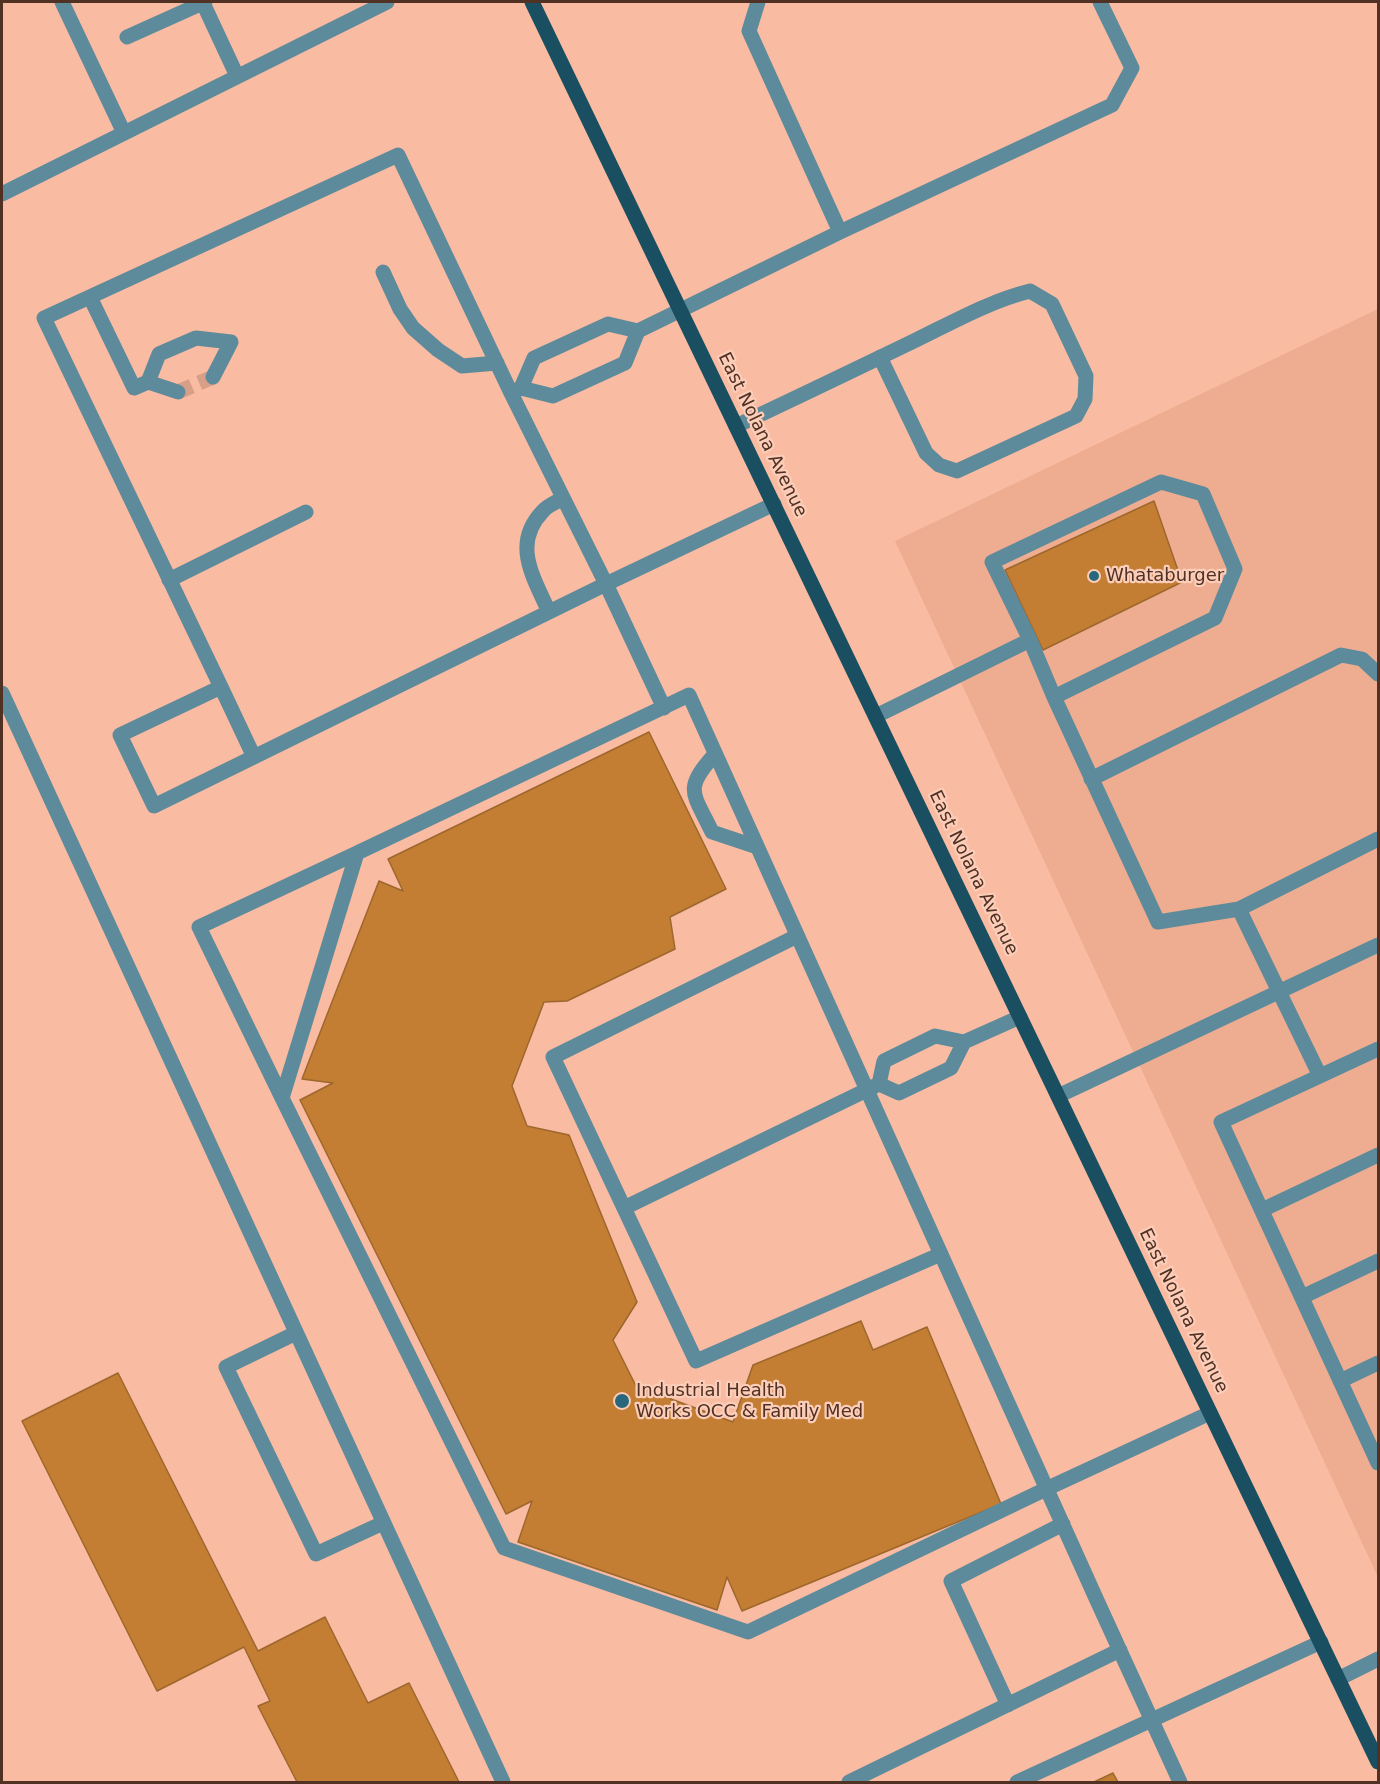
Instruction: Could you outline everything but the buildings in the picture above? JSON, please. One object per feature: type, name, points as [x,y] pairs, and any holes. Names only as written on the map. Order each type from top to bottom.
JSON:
[{"type":"main road","name":"East Nolana Avenue","points":[[532,2],[1378,1762]]},
{"type":"lane","points":[[62,2],[124,133]]},
{"type":"lane","points":[[127,37],[204,2],[237,76]]},
{"type":"lane","points":[[2,194],[387,2]]},
{"type":"lane","points":[[758,2],[748,31],[840,232]]},
{"type":"lane","points":[[516,390],[534,358],[608,324],[638,331],[840,232],[1112,105],[1132,68],[1100,2]]},
{"type":"lane","points":[[254,757],[44,318],[398,156],[497,363],[516,390],[563,498],[664,708]]},
{"type":"lane","points":[[383,272],[400,309],[413,328],[438,350],[462,366],[497,363]]},
{"type":"lane","points":[[736,426],[1005,297],[1030,291],[1052,304],[1086,376],[1085,399],[1076,416],[957,471],[939,465],[926,453],[880,357]]},
{"type":"lane","points":[[90,297],[134,388],[148,382],[178,392]]},
{"type":"lane","points":[[516,390],[553,396],[626,363],[638,331]]},
{"type":"lane","points":[[148,382],[159,354],[196,338],[231,342],[213,377]]},
{"type":"lane","points":[[1054,697],[1215,618],[1235,568],[1203,494],[1161,482],[992,562],[1030,640],[1054,697],[1091,779],[1158,922],[1239,909],[1378,839]]},
{"type":"lane","points":[[549,612],[529,567],[525,547],[532,527],[544,509],[563,498]]},
{"type":"lane","points":[[221,687],[120,735],[154,806],[774,504]]},
{"type":"lane","points":[[169,579],[306,512]]},
{"type":"lane","points":[[876,716],[1030,640]]},
{"type":"lane","points":[[1091,779],[1341,655],[1362,659],[1378,674]]},
{"type":"lane","points":[[2,693],[503,1782]]},
{"type":"lane","points":[[1180,1782],[1046,1489],[940,1254],[873,1087],[797,936],[689,695],[199,927],[504,1548],[748,1632],[1046,1489],[1210,1413]]},
{"type":"lane","points":[[716,754],[698,773],[693,787],[695,797],[712,832],[757,847]]},
{"type":"lane","points":[[282,1098],[357,853]]},
{"type":"lane","points":[[1239,909],[1320,1076]]},
{"type":"lane","points":[[797,936],[553,1057],[696,1361],[940,1254]]},
{"type":"lane","points":[[1058,1096],[1378,945]]},
{"type":"lane","points":[[873,1087],[884,1061],[935,1036],[964,1042],[1020,1017]]},
{"type":"lane","points":[[624,1208],[873,1087],[899,1093],[951,1068],[964,1042]]},
{"type":"lane","points":[[1378,1049],[1221,1122],[1378,1463]]},
{"type":"lane","points":[[1262,1210],[1378,1155]]},
{"type":"lane","points":[[1302,1297],[1378,1261]]},
{"type":"lane","points":[[296,1333],[226,1367],[316,1554],[383,1523]]},
{"type":"lane","points":[[1340,1381],[1378,1363]]},
{"type":"lane","points":[[1008,1705],[951,1581],[1063,1524]]},
{"type":"lane","points":[[1017,1782],[1321,1642]]},
{"type":"lane","points":[[849,1782],[1120,1650]]},
{"type":"lane","points":[[1338,1679],[1378,1659]]},
{"type":"shaded area","points":[[1378,309],[1378,1577],[895,541]]},
{"type":"tunnel","points":[[178,392],[213,377]]},
{"type":"place","name":"Whataburger","points":[[1094,576]]},
{"type":"place","name":"Industrial Health Works OCC & Family Med","points":[[622,1401]]}]
